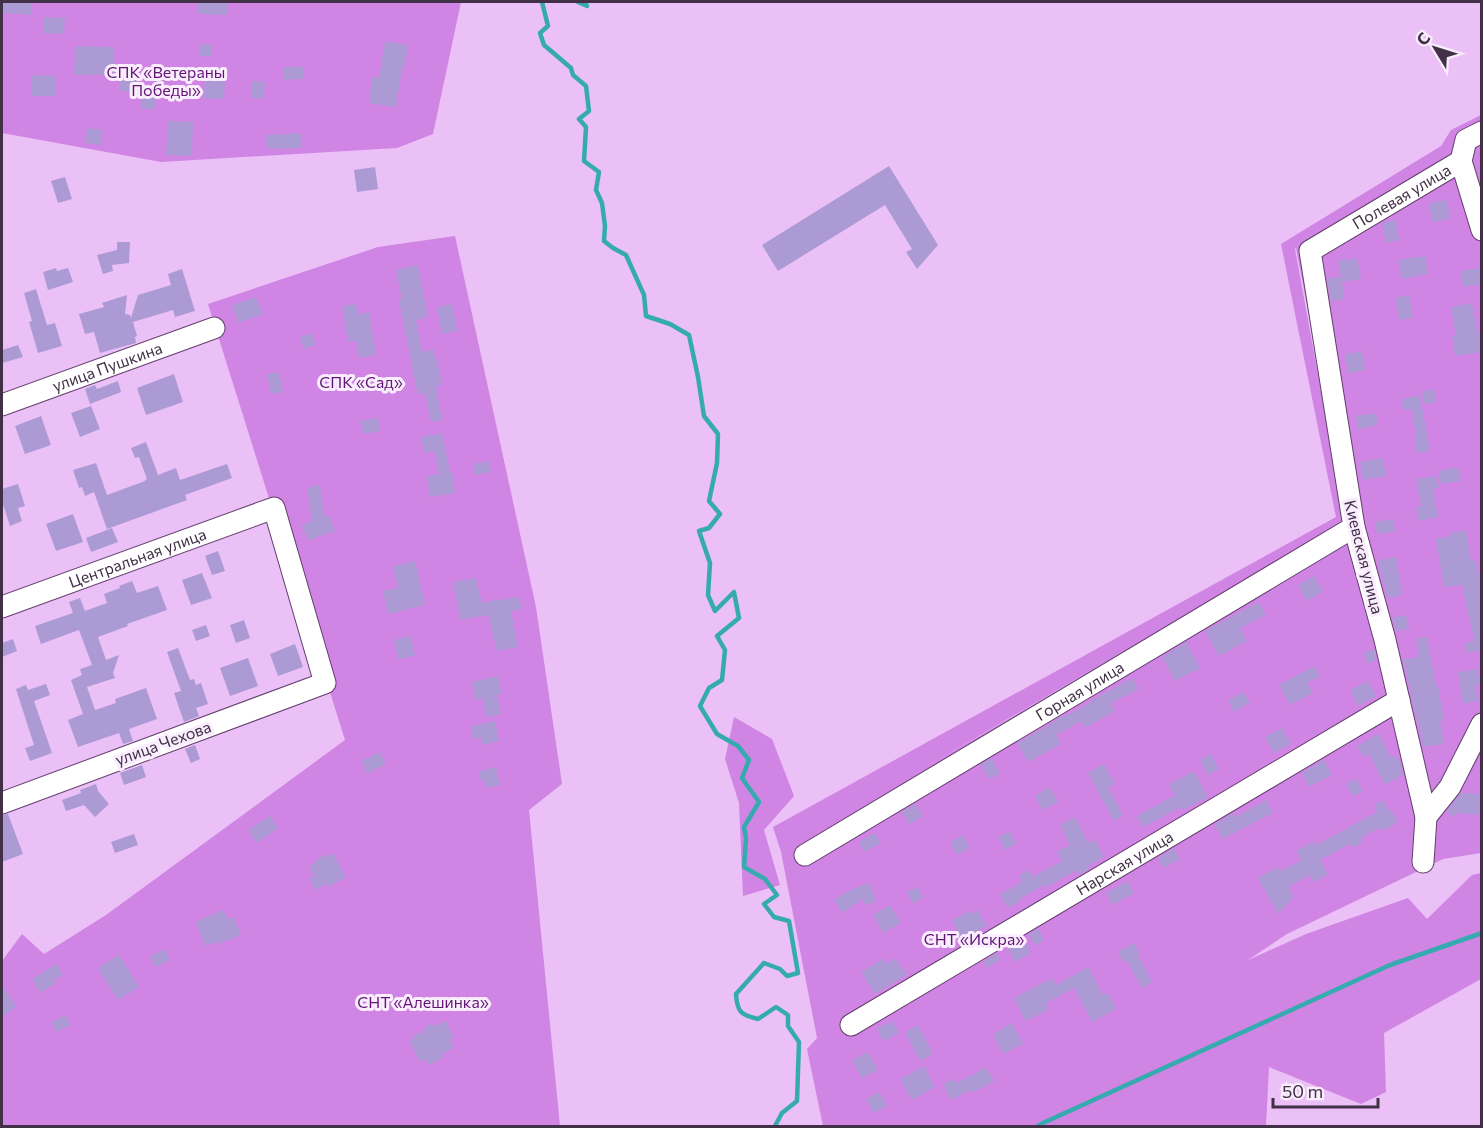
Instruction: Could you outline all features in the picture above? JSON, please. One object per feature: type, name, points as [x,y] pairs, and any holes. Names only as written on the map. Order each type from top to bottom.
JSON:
[{"type":"street","name":"Полевая улица","points":[[1310,251],[1461,161],[1466,140],[1482,132]]},
{"type":"street","points":[[1461,161],[1482,230]]},
{"type":"street","name":"Киевская улица","points":[[1310,251],[1354,527],[1385,640],[1426,817],[1423,862]]},
{"type":"street","name":"улица Пушкина","points":[[2,405],[214,328]]},
{"type":"street","name":"Центральная улица","points":[[2,608],[274,508],[325,683]]},
{"type":"street","name":"Горная улица","points":[[805,855],[1354,527]]},
{"type":"street","name":"улица Чехова","points":[[2,803],[325,683]]},
{"type":"street","name":"Нарская улица","points":[[851,1025],[1399,699]]},
{"type":"street","points":[[1426,817],[1450,787],[1482,724]]},
{"type":"green space","name":"СПК «Ветераны Победы»","points":[[2,2],[461,2],[433,134],[397,148],[161,162],[2,133]]},
{"type":"green space","name":"СНТ «Искра»","points":[[1481,115],[1481,853],[1443,859],[1287,934],[1248,960],[1306,934],[1408,898],[1427,919],[1472,875],[1481,873],[1481,979],[1384,1033],[1386,1092],[1361,1104],[1269,1067],[1266,1126],[823,1126],[807,1049],[817,1038],[781,852],[773,827],[1336,517],[1281,244],[1441,146],[1451,130]],"holes":[[[1296,248],[1349,522],[907,778],[1345,522]]]},
{"type":"green space","points":[[455,236],[536,607],[562,784],[529,810],[560,1126],[2,1126],[2,961],[22,934],[44,954],[106,915],[345,740],[208,304],[378,247]]},
{"type":"green space","points":[[734,717],[772,739],[794,796],[764,830],[780,885],[743,896],[739,803],[725,759]]},
{"type":"building","points":[[2,2],[32,2],[32,15],[2,13]]},
{"type":"building","points":[[198,2],[227,2],[227,15],[198,14]]},
{"type":"building","points":[[44,17],[65,18],[64,34],[43,33]]},
{"type":"building","points":[[385,41],[408,45],[396,107],[369,103],[372,77],[379,78]]},
{"type":"building","points":[[200,44],[212,45],[212,56],[200,56]]},
{"type":"building","points":[[75,46],[113,47],[113,75],[74,75]]},
{"type":"building","points":[[116,67],[138,68],[136,92],[119,91],[120,80],[115,80]]},
{"type":"building","points":[[284,67],[303,67],[303,79],[284,80]]},
{"type":"building","points":[[32,75],[56,76],[56,96],[31,96]]},
{"type":"building","points":[[205,79],[225,80],[224,99],[204,98]]},
{"type":"building","points":[[252,81],[265,82],[264,99],[251,98]]},
{"type":"building","points":[[142,95],[156,95],[156,109],[142,109]]},
{"type":"building","points":[[168,121],[193,122],[192,156],[166,155]]},
{"type":"building","points":[[87,128],[103,130],[101,145],[85,143]]},
{"type":"building","points":[[302,133],[302,148],[267,149],[266,135]]},
{"type":"building","points":[[889,166],[938,245],[917,269],[906,252],[912,249],[885,205],[778,271],[762,245]]},
{"type":"building","points":[[375,167],[378,189],[357,192],[354,170]]},
{"type":"building","points":[[65,177],[72,199],[58,203],[51,181]]},
{"type":"building","points":[[1447,200],[1450,219],[1432,222],[1429,203]]},
{"type":"building","points":[[1396,220],[1399,240],[1386,243],[1382,223]]},
{"type":"building","points":[[117,242],[130,242],[129,263],[112,265],[113,271],[103,274],[97,255],[117,250]]},
{"type":"building","points":[[1425,256],[1428,274],[1402,279],[1398,260]]},
{"type":"building","points":[[1357,258],[1361,279],[1342,282],[1344,299],[1331,301],[1327,279],[1341,277],[1338,261]]},
{"type":"building","points":[[418,265],[428,317],[416,320],[422,352],[433,349],[442,385],[436,386],[442,420],[431,422],[425,393],[418,395],[399,300],[402,299],[396,270]]},
{"type":"building","points":[[56,268],[57,271],[68,268],[73,282],[48,290],[43,272]]},
{"type":"building","points":[[1479,268],[1481,284],[1463,287],[1460,271]]},
{"type":"building","points":[[182,269],[195,311],[175,317],[173,310],[133,322],[137,336],[135,337],[136,343],[100,353],[94,332],[85,334],[79,314],[104,307],[102,303],[127,295],[125,314],[130,315],[131,318],[138,295],[171,285],[168,274]]},
{"type":"building","points":[[36,289],[47,325],[55,323],[62,346],[38,353],[24,293]]},
{"type":"building","points":[[1409,295],[1413,318],[1399,320],[1395,298]]},
{"type":"building","points":[[256,297],[263,314],[238,323],[232,305]]},
{"type":"building","points":[[1472,303],[1477,332],[1482,331],[1482,352],[1455,356],[1452,336],[1456,336],[1451,307]]},
{"type":"building","points":[[356,304],[358,314],[369,312],[376,355],[359,358],[356,341],[348,342],[342,306]]},
{"type":"building","points":[[452,304],[457,331],[442,334],[437,307]]},
{"type":"building","points":[[312,333],[316,345],[304,349],[300,337]]},
{"type":"building","points":[[18,345],[23,357],[2,363],[2,350]]},
{"type":"building","points":[[1362,351],[1365,370],[1348,373],[1345,354]]},
{"type":"building","points":[[279,372],[283,392],[271,394],[267,374]]},
{"type":"building","points":[[174,374],[183,402],[146,415],[137,388]]},
{"type":"building","points":[[118,381],[121,392],[90,404],[85,389],[95,385],[97,389]]},
{"type":"building","points":[[1434,389],[1436,402],[1424,404],[1422,391]]},
{"type":"building","points":[[1420,395],[1430,451],[1417,453],[1412,409],[1403,410],[1402,399]]},
{"type":"building","points":[[91,406],[100,429],[80,437],[71,413]]},
{"type":"building","points":[[1376,413],[1378,425],[1358,429],[1356,416]]},
{"type":"building","points":[[41,416],[51,445],[25,454],[15,426]]},
{"type":"building","points":[[378,418],[380,431],[363,434],[360,421]]},
{"type":"building","points":[[442,433],[455,493],[430,497],[427,476],[439,474],[434,451],[424,453],[421,437]]},
{"type":"building","points":[[146,442],[158,475],[176,468],[180,480],[227,464],[232,478],[185,495],[187,500],[107,529],[94,492],[85,496],[82,487],[79,488],[73,470],[96,463],[107,495],[145,481],[147,479],[139,457],[135,458],[131,448]]},
{"type":"building","points":[[1383,458],[1386,476],[1363,480],[1360,462]]},
{"type":"building","points":[[489,461],[491,472],[475,475],[473,464]]},
{"type":"building","points":[[1458,467],[1461,481],[1441,484],[1438,471]]},
{"type":"building","points":[[1437,476],[1439,488],[1433,489],[1438,517],[1418,521],[1416,507],[1421,506],[1416,479]]},
{"type":"building","points":[[18,484],[25,506],[18,508],[22,521],[10,526],[2,501],[2,489]]},
{"type":"building","points":[[320,485],[324,517],[329,515],[335,531],[308,540],[302,525],[312,521],[307,488]]},
{"type":"building","points":[[73,514],[83,542],[56,551],[46,524]]},
{"type":"building","points":[[1393,519],[1395,531],[1377,534],[1375,522]]},
{"type":"building","points":[[112,528],[118,542],[91,552],[86,538]]},
{"type":"building","points":[[1466,530],[1471,561],[1476,560],[1482,592],[1482,650],[1466,653],[1465,643],[1474,641],[1462,585],[1444,587],[1436,539],[1450,536],[1449,533]]},
{"type":"building","points":[[218,551],[225,571],[212,575],[205,556]]},
{"type":"building","points":[[1396,557],[1402,595],[1389,598],[1378,560]]},
{"type":"building","points":[[415,561],[425,605],[388,614],[383,591],[398,588],[393,566]]},
{"type":"building","points":[[202,573],[212,598],[191,605],[182,580]]},
{"type":"building","points":[[1314,576],[1323,592],[1306,601],[1298,585]]},
{"type":"building","points":[[476,578],[482,604],[519,597],[522,609],[511,611],[518,647],[497,651],[488,615],[460,620],[453,582]]},
{"type":"building","points":[[132,581],[137,593],[158,586],[167,610],[98,637],[106,660],[119,655],[113,673],[115,678],[87,687],[95,710],[116,703],[115,699],[146,688],[157,719],[129,729],[133,741],[123,744],[119,733],[78,747],[68,720],[83,714],[71,680],[82,675],[80,669],[92,665],[79,630],[41,644],[35,626],[73,613],[69,602],[80,598],[85,611],[107,603],[104,594]]},
{"type":"building","points":[[1259,602],[1266,615],[1240,628],[1247,641],[1219,656],[1205,631]]},
{"type":"building","points":[[1406,615],[1409,629],[1396,631],[1392,618]]},
{"type":"building","points":[[244,620],[250,638],[236,643],[230,625]]},
{"type":"building","points":[[206,625],[210,636],[196,641],[192,630]]},
{"type":"building","points":[[411,636],[415,656],[398,659],[394,640]]},
{"type":"building","points":[[1427,637],[1444,720],[1440,721],[1444,744],[1423,747],[1403,659],[1419,657],[1416,639]]},
{"type":"building","points":[[13,639],[17,651],[2,657],[2,643]]},
{"type":"building","points":[[1186,642],[1200,668],[1175,681],[1162,657]]},
{"type":"building","points":[[295,644],[303,667],[278,676],[270,654]]},
{"type":"building","points":[[178,648],[190,680],[194,679],[196,685],[201,683],[208,704],[196,708],[199,716],[184,722],[174,693],[181,691],[167,652]]},
{"type":"building","points":[[1374,648],[1376,659],[1368,664],[1363,654]]},
{"type":"building","points":[[248,658],[258,686],[230,696],[220,668]]},
{"type":"building","points":[[1314,666],[1320,676],[1307,683],[1313,693],[1290,705],[1279,685]]},
{"type":"building","points":[[1477,669],[1480,684],[1475,685],[1478,701],[1463,704],[1458,672]]},
{"type":"building","points":[[498,676],[502,694],[497,695],[501,714],[486,717],[482,698],[475,700],[472,682]]},
{"type":"building","points":[[1132,678],[1138,689],[1111,703],[1115,711],[1085,728],[1081,721],[1056,735],[1061,744],[1028,762],[1017,743]]},
{"type":"building","points":[[1368,681],[1376,696],[1358,706],[1350,690]]},
{"type":"building","points":[[46,684],[50,695],[34,701],[52,753],[30,761],[25,748],[34,745],[16,689],[26,685],[28,690]]},
{"type":"building","points":[[1244,692],[1250,703],[1234,712],[1228,700]]},
{"type":"building","points":[[495,721],[499,741],[482,745],[481,738],[473,739],[471,726]]},
{"type":"building","points":[[1282,728],[1291,744],[1274,753],[1265,737]]},
{"type":"building","points":[[1379,734],[1391,758],[1396,755],[1403,775],[1385,785],[1369,754],[1363,757],[1357,746]]},
{"type":"building","points":[[195,745],[200,759],[191,763],[185,749]]},
{"type":"building","points":[[380,752],[386,764],[367,774],[361,761]]},
{"type":"building","points":[[1211,754],[1219,769],[1208,775],[1200,760]]},
{"type":"building","points":[[992,758],[1000,774],[989,779],[981,764]]},
{"type":"building","points":[[1324,759],[1332,775],[1309,787],[1302,773]]},
{"type":"building","points":[[1104,764],[1115,784],[1108,787],[1123,815],[1114,821],[1088,773]]},
{"type":"building","points":[[142,765],[146,777],[124,785],[120,773]]},
{"type":"building","points":[[496,767],[500,785],[485,788],[479,771]]},
{"type":"building","points":[[1194,771],[1208,797],[1183,810],[1181,807],[1143,827],[1137,816],[1175,795],[1169,784]]},
{"type":"building","points":[[1356,778],[1363,791],[1353,796],[1346,784]]},
{"type":"building","points":[[96,784],[98,791],[109,804],[95,817],[84,805],[66,811],[62,800]]},
{"type":"building","points":[[1050,787],[1058,802],[1042,810],[1035,796]]},
{"type":"building","points":[[1461,793],[1482,794],[1482,808],[1480,808],[1479,815],[1457,813],[1453,817],[1447,811]]},
{"type":"building","points":[[1266,800],[1273,813],[1222,839],[1215,824],[1233,813],[1235,817]]},
{"type":"building","points":[[1383,800],[1398,822],[1383,831],[1381,827],[1361,838],[1363,842],[1352,848],[1350,844],[1320,860],[1328,874],[1313,882],[1310,875],[1289,887],[1294,897],[1278,914],[1258,878],[1278,867],[1280,871],[1301,861],[1296,851],[1314,841],[1316,845],[1377,812],[1374,805]]},
{"type":"building","points":[[915,804],[923,816],[910,824],[902,812]]},
{"type":"building","points":[[8,814],[23,854],[2,862],[2,815]]},
{"type":"building","points":[[270,816],[278,828],[257,843],[248,830]]},
{"type":"building","points":[[1075,817],[1088,843],[1095,839],[1104,857],[1088,866],[1089,869],[1079,875],[1077,870],[1046,887],[1044,885],[1008,908],[1000,894],[1022,882],[1019,875],[1029,870],[1033,877],[1062,861],[1057,852],[1070,845],[1060,825]]},
{"type":"building","points":[[1010,831],[1016,844],[1005,850],[998,837]]},
{"type":"building","points":[[875,833],[881,843],[864,852],[859,842]]},
{"type":"building","points":[[134,834],[138,845],[115,853],[111,842]]},
{"type":"building","points":[[963,835],[970,848],[957,855],[950,842]]},
{"type":"building","points":[[1174,848],[1180,859],[1163,868],[1158,858]]},
{"type":"building","points":[[333,853],[346,877],[328,887],[326,884],[316,890],[309,879],[314,876],[309,866],[318,858]]},
{"type":"building","points":[[1128,881],[1134,893],[1112,905],[1106,893]]},
{"type":"building","points":[[869,883],[876,901],[865,905],[863,899],[842,913],[834,900],[848,891]]},
{"type":"building","points":[[918,887],[923,898],[912,903],[907,892]]},
{"type":"building","points":[[890,905],[901,923],[883,933],[873,915]]},
{"type":"building","points":[[223,910],[227,918],[234,918],[241,935],[219,944],[216,942],[206,946],[195,922]]},
{"type":"building","points":[[977,910],[987,926],[962,939],[952,920],[969,911],[971,914]]},
{"type":"building","points":[[1038,929],[1044,940],[1035,946],[1029,934]]},
{"type":"building","points":[[1024,940],[1031,953],[1015,962],[1008,948]]},
{"type":"building","points":[[1134,943],[1152,982],[1142,988],[1127,961],[1124,963],[1118,952]]},
{"type":"building","points":[[165,949],[170,960],[155,967],[150,956]]},
{"type":"building","points":[[997,953],[1000,960],[987,968],[983,961]]},
{"type":"building","points":[[119,955],[139,987],[118,1000],[98,968]]},
{"type":"building","points":[[895,958],[907,975],[875,994],[861,972],[883,959],[886,964]]},
{"type":"building","points":[[57,964],[63,975],[54,980],[56,983],[40,993],[32,979]]},
{"type":"building","points":[[1088,967],[1103,995],[1108,993],[1116,1009],[1092,1022],[1074,988],[1046,1003],[1049,1009],[1026,1021],[1014,998],[1052,978],[1056,985]]},
{"type":"building","points":[[2,985],[16,1007],[2,1017]]},
{"type":"building","points":[[66,1015],[71,1025],[56,1032],[51,1022]]},
{"type":"building","points":[[446,1021],[454,1038],[450,1040],[454,1048],[443,1053],[444,1057],[429,1065],[426,1059],[420,1062],[409,1040],[414,1038],[413,1035],[424,1032],[425,1027],[431,1024],[436,1026]]},
{"type":"building","points":[[892,1021],[899,1033],[883,1041],[877,1029]]},
{"type":"building","points":[[1012,1023],[1023,1044],[1003,1054],[993,1034]]},
{"type":"building","points":[[918,1025],[933,1054],[920,1061],[905,1032]]},
{"type":"building","points":[[868,1052],[878,1070],[862,1078],[852,1060]]},
{"type":"building","points":[[924,1066],[935,1087],[912,1100],[900,1079]]},
{"type":"building","points":[[986,1067],[994,1081],[972,1093],[970,1090],[951,1100],[943,1084],[954,1079],[957,1083]]},
{"type":"building","points":[[879,1092],[887,1106],[873,1113],[866,1099]]},
{"type":"waterway","points":[[542,2],[548,26],[540,33],[544,45],[571,68],[573,75],[586,86],[589,111],[579,119],[586,127],[584,161],[599,172],[596,190],[602,203],[604,241],[626,255],[644,295],[646,316],[670,324],[689,335],[704,416],[718,434],[717,463],[709,501],[720,514],[709,528],[699,531],[710,563],[708,595],[715,611],[734,592],[739,618],[717,636],[725,650],[722,680],[709,688],[700,706],[717,734],[738,746],[749,760],[742,778],[759,802],[744,827],[746,838],[744,867],[765,879],[777,895],[764,904],[774,917],[789,921],[798,973],[787,976],[780,969],[764,963],[736,994],[739,1009],[748,1016],[758,1019],[776,1007],[788,1015],[788,1026],[799,1042],[797,1101],[782,1113],[775,1126]]},
{"type":"waterway","points":[[578,2],[587,6],[585,2]]},
{"type":"waterway","points":[[1038,1126],[1390,965],[1482,933]]},
{"type":"park label","name":"СПК «Сад»","points":[[361,382]]},
{"type":"park label","name":"СНТ «Алешинка»","points":[[423,1002]]}]
